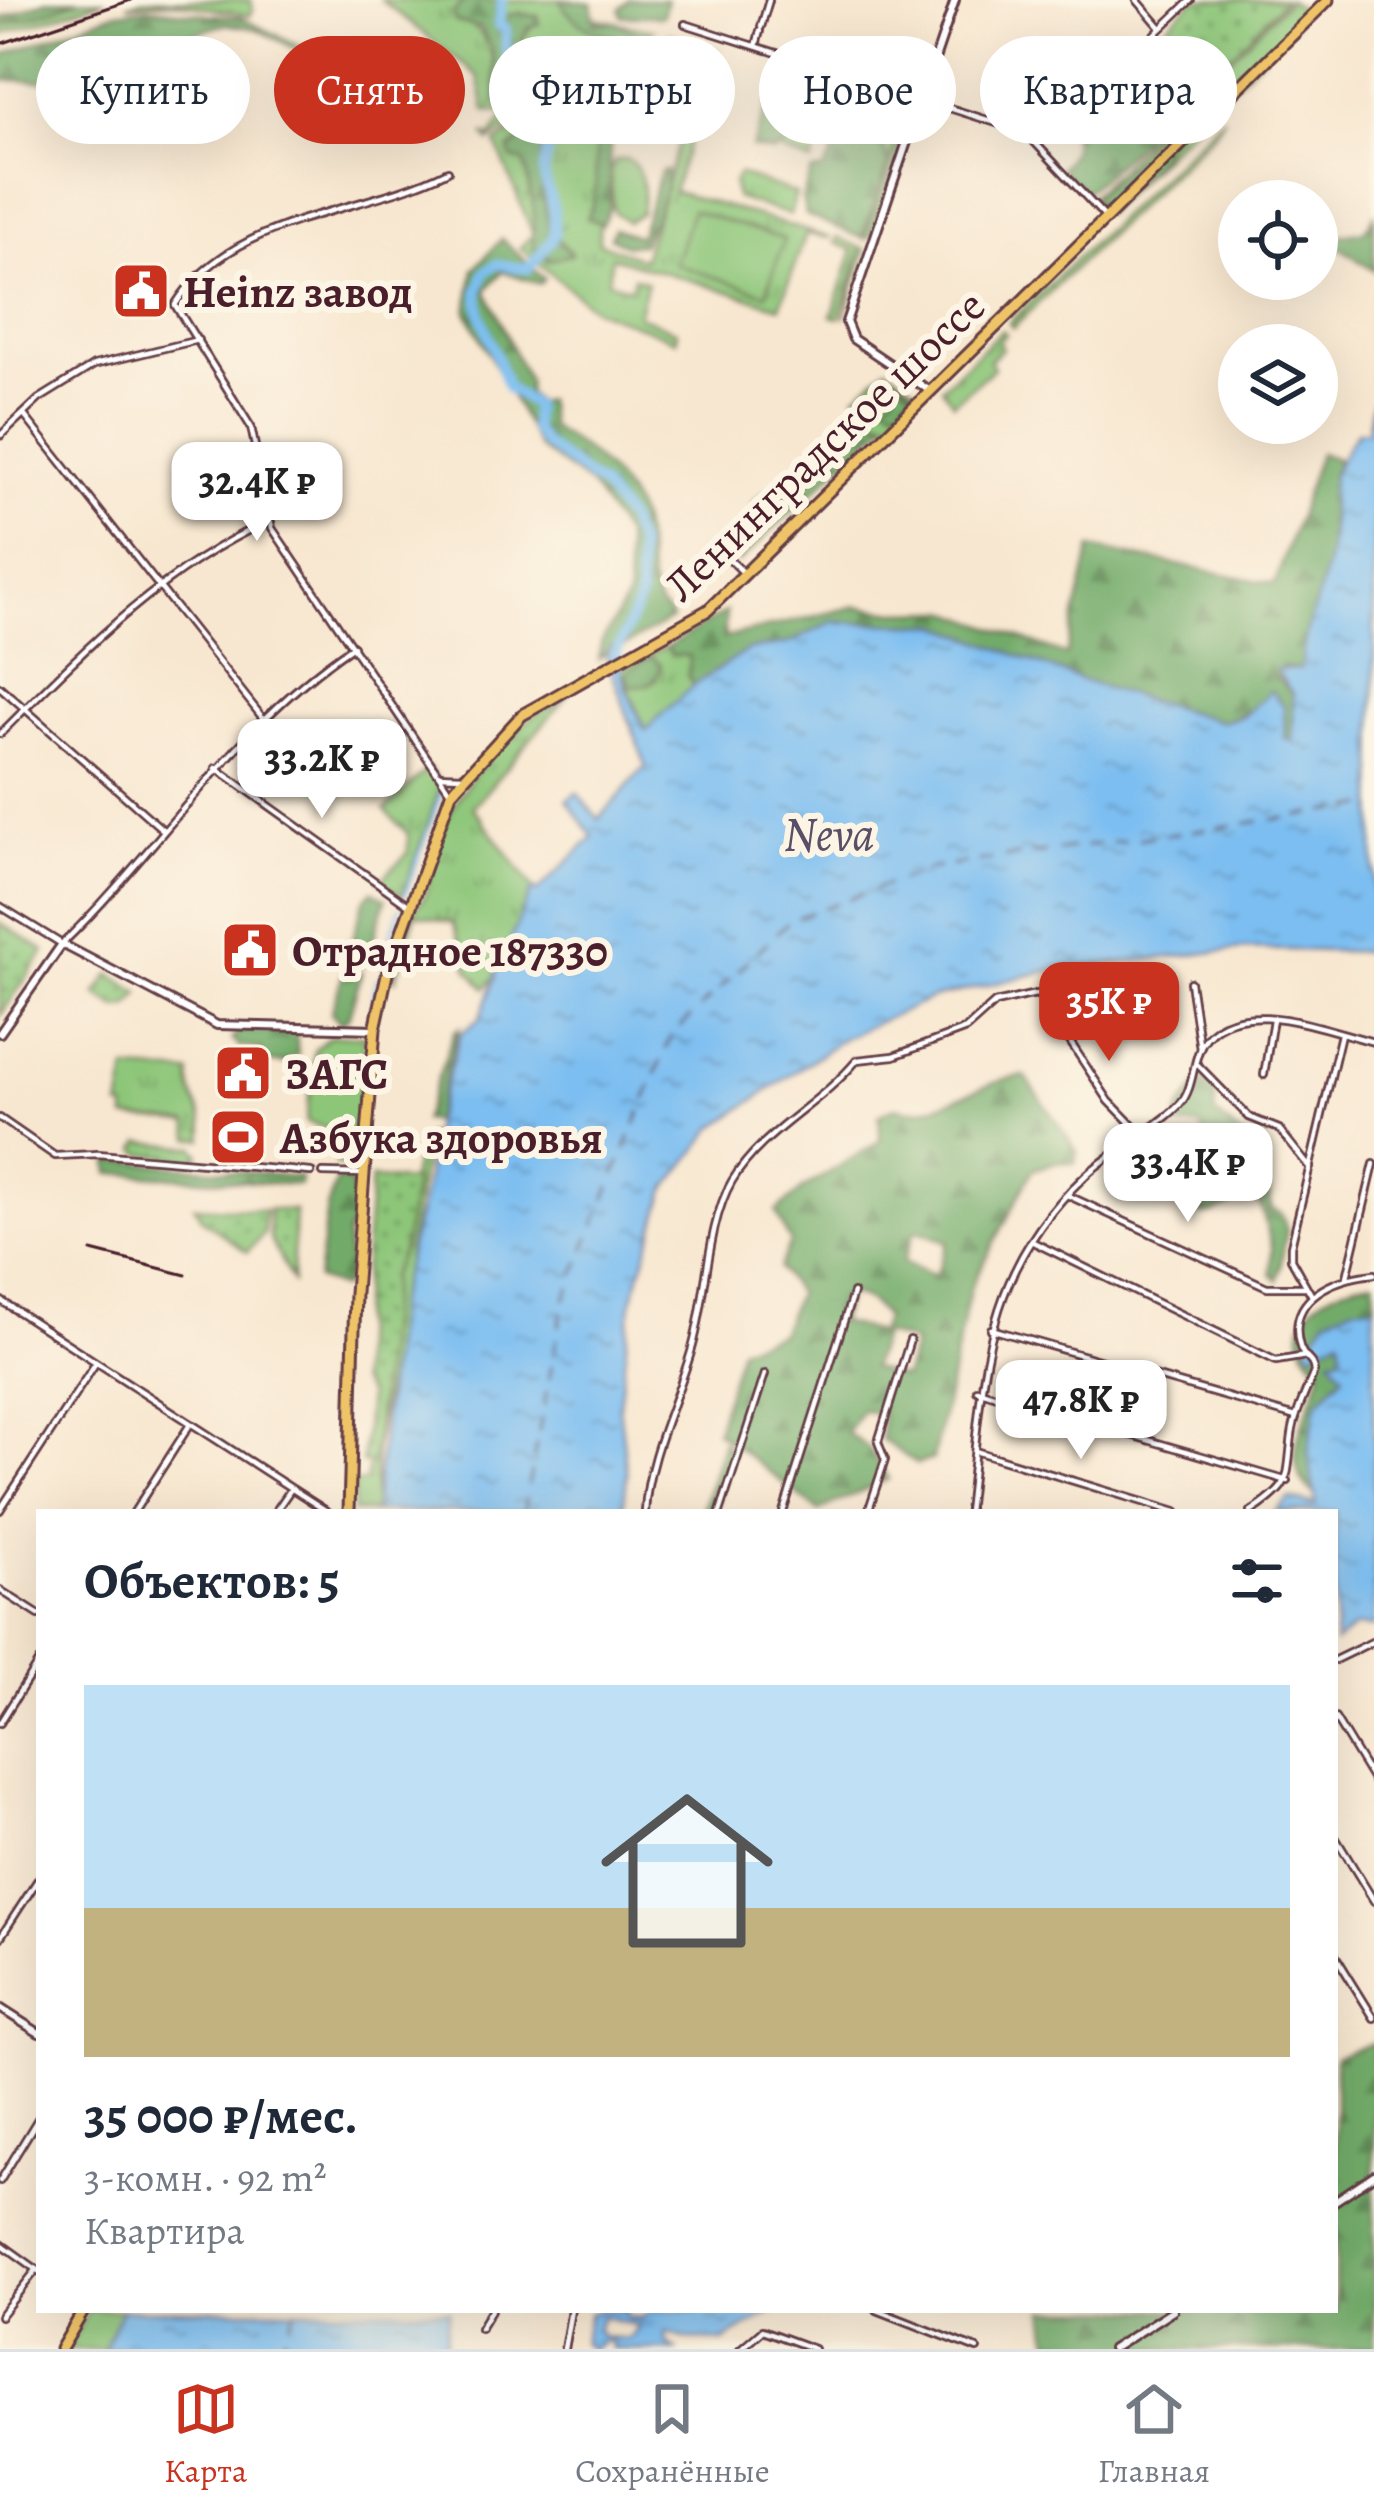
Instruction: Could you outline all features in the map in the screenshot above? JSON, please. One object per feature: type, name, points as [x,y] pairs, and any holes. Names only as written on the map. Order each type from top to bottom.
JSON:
[{"type":"main road","name":"Ленинградское шоссе","points":[[349,1509],[363,1174],[375,1030],[410,906],[451,793],[522,715],[707,610],[1328,0]]},
{"type":"main road","points":[[61,2349],[82,2313]]},
{"type":"street","points":[[756,46],[770,0]]},
{"type":"street","points":[[943,36],[955,0]]},
{"type":"street","points":[[1137,0],[1161,28]]},
{"type":"street","points":[[1153,36],[1191,0]]},
{"type":"street","points":[[685,24],[759,47]]},
{"type":"street","points":[[907,144],[846,327],[853,339],[930,392]]},
{"type":"street","points":[[1037,144],[1107,219]]},
{"type":"street","points":[[448,171],[413,188],[289,224],[207,266],[175,305],[254,434],[268,521],[451,793]]},
{"type":"street","points":[[0,436],[94,365],[198,340]]},
{"type":"street","points":[[24,415],[262,717]]},
{"type":"street","points":[[0,734],[158,585],[204,554],[268,521]]},
{"type":"street","points":[[723,554],[745,574]]},
{"type":"street","points":[[0,1033],[62,944],[262,717],[353,646]]},
{"type":"street","points":[[0,687],[162,830]]},
{"type":"street","points":[[216,768],[410,906]]},
{"type":"street","points":[[440,776],[465,775]]},
{"type":"street","points":[[0,906],[217,1025],[375,1030]]},
{"type":"street","points":[[968,1509],[977,1390],[991,1329],[1031,1241],[1067,1195],[1139,1132],[1180,1106],[1200,1048],[1190,982]]},
{"type":"street","points":[[645,1509],[648,1475],[692,1349],[729,1185],[763,1139],[830,1094],[857,1060],[894,1055],[966,1029],[995,1003],[1036,994],[1052,1003],[1065,1034],[1109,1101],[1139,1132]]},
{"type":"street","points":[[1200,1048],[1218,1029],[1238,1019],[1273,1019],[1374,1042]]},
{"type":"street","points":[[1264,1076],[1273,1019]]},
{"type":"street","points":[[1312,1296],[1291,1259],[1291,1246],[1340,1034]]},
{"type":"street","points":[[1196,1063],[1249,1117],[1279,1130],[1310,1168]]},
{"type":"street","points":[[0,1118],[63,1158],[98,1154],[310,1172]]},
{"type":"street","points":[[1347,1277],[1374,1165]]},
{"type":"street","points":[[323,1172],[363,1174]]},
{"type":"street","points":[[1067,1195],[1268,1287],[1305,1286]]},
{"type":"street","points":[[1031,1241],[1276,1361],[1306,1356]]},
{"type":"street","points":[[1254,1509],[1288,1480],[1296,1417],[1315,1372],[1299,1345],[1301,1319],[1312,1296],[1323,1284],[1374,1274]]},
{"type":"street","points":[[784,1509],[853,1293]]},
{"type":"street","points":[[0,1300],[323,1509]]},
{"type":"street","points":[[991,1329],[1296,1417]]},
{"type":"street","points":[[869,1509],[885,1460],[878,1442],[910,1340]]},
{"type":"street","points":[[0,1510],[95,1363]]},
{"type":"street","points":[[721,1509],[764,1374]]},
{"type":"street","points":[[977,1390],[1288,1480]]},
{"type":"street","points":[[136,1509],[189,1425]]},
{"type":"street","points":[[975,1450],[1166,1509]]},
{"type":"street","points":[[277,1509],[291,1489]]},
{"type":"street","points":[[0,1590],[36,1614]]},
{"type":"street","points":[[1338,1659],[1374,1641]]},
{"type":"street","points":[[0,1723],[36,1666]]},
{"type":"street","points":[[1338,1723],[1374,1782]]},
{"type":"street","points":[[1338,1842],[1374,1901]]},
{"type":"street","points":[[0,1938],[36,1883]]},
{"type":"street","points":[[1338,1959],[1374,2018]]},
{"type":"street","points":[[0,2008],[36,2031]]},
{"type":"street","points":[[0,2181],[36,2122]]},
{"type":"street","points":[[1338,2195],[1374,2175]]},
{"type":"street","points":[[0,2243],[36,2269]]},
{"type":"street","points":[[0,2316],[36,2272]]},
{"type":"street","points":[[480,2329],[489,2313]]},
{"type":"street","points":[[564,2349],[570,2313]]},
{"type":"street","points":[[885,2313],[977,2349]]},
{"type":"street","points":[[1112,2349],[1168,2313]]},
{"type":"street","points":[[740,2349],[762,2330],[814,2349]]},
{"type":"green space","points":[[48,0],[79,0],[0,27],[0,19]]},
{"type":"green space","points":[[79,0],[105,0],[0,35],[0,27]]},
{"type":"green space","points":[[142,0],[251,0],[253,10],[250,16],[176,2],[127,5]]},
{"type":"green space","points":[[381,0],[464,0],[453,14],[480,33],[489,48],[489,111],[485,111],[478,76],[465,66],[465,36],[427,36]]},
{"type":"green space","points":[[464,0],[498,0],[495,21],[502,36],[489,36],[489,45],[481,28],[456,22],[452,14]]},
{"type":"green space","points":[[498,0],[573,0],[595,18],[653,30],[644,36],[524,36],[538,17],[518,13],[507,36],[502,36],[495,21]]},
{"type":"green space","points":[[560,0],[592,3],[595,23],[614,22],[644,36],[608,36],[585,26]]},
{"type":"green space","points":[[629,0],[667,0],[663,16],[622,16],[620,9]]},
{"type":"green space","points":[[1194,0],[1284,0],[1237,50],[1237,36],[1171,36],[1165,27]]},
{"type":"green space","points":[[1289,0],[1303,10],[1237,82],[1237,51]]},
{"type":"green space","points":[[148,8],[241,18],[280,36],[226,24],[187,36],[53,36],[117,12]]},
{"type":"green space","points":[[508,14],[538,16],[539,24],[528,28],[524,36],[505,36]]},
{"type":"green space","points":[[36,42],[36,81],[0,80],[0,56]]},
{"type":"green space","points":[[759,129],[759,144],[786,144],[774,153],[752,148]]},
{"type":"green space","points":[[496,144],[516,144],[509,150],[524,162],[534,211],[533,248],[547,261],[572,254],[550,231],[542,192],[544,144],[601,144],[599,243],[643,259],[678,144],[688,144],[673,191],[831,238],[806,234],[780,307],[612,257],[608,281],[630,288],[634,277],[647,282],[638,315],[677,331],[676,340],[594,309],[520,248],[533,235]]},
{"type":"green space","points":[[517,144],[544,144],[543,192],[550,231],[572,254],[547,261],[533,248],[534,211],[524,162],[512,159],[509,151]]},
{"type":"green space","points":[[610,144],[610,207],[602,224],[587,218],[595,198],[596,147]]},
{"type":"green space","points":[[791,144],[817,144],[812,163],[776,149]]},
{"type":"green space","points":[[829,144],[881,144],[889,162],[862,238],[806,215],[802,199],[811,172],[823,170],[833,156]]},
{"type":"green space","points":[[883,144],[895,144],[889,162]]},
{"type":"green space","points":[[897,144],[903,144],[871,237],[865,239]]},
{"type":"green space","points":[[1138,144],[1085,192],[1060,168],[1072,145]]},
{"type":"green space","points":[[1144,144],[1175,144],[1105,214],[1089,198]]},
{"type":"green space","points":[[1155,144],[1165,144],[1142,176],[1114,192],[1107,210],[1091,198]]},
{"type":"green space","points":[[1195,144],[1202,144],[1013,328],[1009,323]]},
{"type":"green space","points":[[628,159],[641,176],[643,190],[641,213],[627,222],[614,212],[610,172],[616,160]]},
{"type":"green space","points":[[666,170],[666,189],[642,244],[626,245],[610,237],[614,228],[639,237],[661,171]]},
{"type":"green space","points":[[738,174],[796,194],[790,215],[736,198],[733,184]]},
{"type":"green space","points":[[692,210],[784,239],[766,294],[675,264]]},
{"type":"green space","points":[[1374,216],[1374,271],[1338,246],[1342,235],[1364,231]]},
{"type":"green space","points":[[837,237],[866,250],[844,319],[861,248],[839,318],[832,316],[853,250],[835,243]]},
{"type":"green space","points":[[502,239],[544,279],[540,284],[503,271],[486,290],[528,382],[527,392],[537,403],[546,400],[550,427],[600,463],[631,500],[656,598],[672,619],[617,650],[611,647],[599,659],[601,643],[628,597],[625,537],[590,485],[539,448],[467,312],[474,269]]},
{"type":"green space","points":[[1002,330],[1006,334],[999,341],[1002,349],[989,360],[994,368],[953,403],[942,387]]},
{"type":"green space","points":[[887,367],[917,389],[915,399],[891,422],[864,414],[875,405],[856,395]]},
{"type":"green space","points":[[893,375],[914,392],[899,409],[884,402],[896,392]]},
{"type":"green space","points":[[868,416],[887,422],[739,562],[733,557],[756,527],[753,503],[766,491],[770,501],[775,499],[777,482],[792,475],[784,498],[789,499]]},
{"type":"green space","points":[[1319,453],[1337,459],[1330,494],[1327,566],[1301,670],[1282,667],[1277,678],[1293,694],[1294,741],[1285,738],[1286,726],[1259,706],[1223,722],[1086,682],[939,625],[832,622],[790,643],[748,650],[694,685],[688,677],[690,656],[671,655],[667,647],[726,612],[724,638],[857,606],[896,612],[949,611],[1066,655],[1091,548],[1275,584]]},
{"type":"green space","points":[[667,647],[671,655],[689,656],[688,677],[694,685],[653,728],[645,730],[620,668]]},
{"type":"green space","points":[[651,657],[661,665],[658,676],[646,685],[630,686],[625,673]]},
{"type":"green space","points":[[568,695],[473,807],[533,888],[506,950],[497,959],[497,975],[485,988],[469,970],[453,923],[416,914],[395,981],[398,948],[426,893],[436,845],[458,798],[505,740]]},
{"type":"green space","points":[[428,768],[441,785],[403,895],[380,881],[408,853],[408,834],[385,810]]},
{"type":"green space","points":[[373,891],[386,899],[365,965],[347,959],[364,900]]},
{"type":"green space","points":[[0,923],[45,951],[0,1016]]},
{"type":"green space","points":[[345,967],[362,972],[348,1018],[341,1023],[331,1013]]},
{"type":"green space","points":[[110,974],[140,993],[129,1007],[117,1008],[96,995]]},
{"type":"green space","points":[[459,1028],[434,1121],[423,1120],[454,1032]]},
{"type":"green space","points":[[238,1031],[296,1032],[298,1055],[283,1063],[261,1062],[260,1049],[240,1047],[232,1039]]},
{"type":"green space","points":[[364,1035],[357,1165],[336,1165],[337,1132],[306,1122],[315,1049],[330,1036]]},
{"type":"green space","points":[[127,1070],[190,1073],[203,1139],[191,1138],[188,1123],[126,1118],[126,1108],[120,1107]]},
{"type":"green space","points":[[1025,1076],[1077,1151],[1075,1164],[1056,1162],[1033,1170],[971,1286],[933,1459],[917,1464],[881,1439],[882,1414],[862,1410],[847,1433],[869,1448],[888,1479],[816,1509],[716,1431],[740,1347],[780,1333],[797,1294],[779,1268],[790,1242],[776,1212],[804,1188],[880,1141],[879,1115],[895,1107],[909,1110],[941,1104]],"holes":[[[915,1230],[948,1242],[935,1276],[903,1262]],[[849,1293],[868,1301],[885,1317],[879,1333],[839,1322]],[[883,1334],[914,1343],[904,1378],[871,1368]]]},
{"type":"green space","points":[[1201,1080],[1215,1091],[1215,1114],[1254,1155],[1272,1209],[1281,1213],[1287,1230],[1278,1280],[1271,1275],[1272,1246],[1257,1194],[1248,1191],[1213,1213],[1191,1209],[1189,1194],[1205,1135],[1200,1126],[1176,1126],[1179,1111]]},
{"type":"green space","points":[[428,1133],[375,1449],[374,1509],[353,1509],[354,1483],[366,1482],[388,1285],[417,1152]]},
{"type":"green space","points":[[141,1142],[195,1147],[200,1154],[194,1159],[142,1154],[137,1149]]},
{"type":"green space","points":[[109,1160],[300,1177],[300,1185],[110,1173]]},
{"type":"green space","points":[[337,1179],[352,1183],[354,1222],[346,1234],[349,1268],[342,1288],[317,1279],[327,1208]]},
{"type":"green space","points":[[371,1179],[414,1181],[404,1245],[391,1275],[373,1462],[362,1463],[368,1395],[358,1381],[360,1315]]},
{"type":"green space","points":[[194,1206],[265,1210],[264,1234],[247,1252],[202,1219]]},
{"type":"green space","points":[[269,1209],[295,1211],[292,1281],[270,1239]]},
{"type":"green space","points":[[1374,1280],[1374,1305],[1336,1316],[1308,1345],[1313,1351],[1340,1336],[1343,1355],[1332,1358],[1344,1373],[1317,1403],[1308,1451],[1317,1480],[1312,1492],[1296,1464],[1300,1433],[1321,1371],[1304,1348],[1304,1319],[1334,1291]]},
{"type":"green space","points":[[723,1441],[731,1453],[715,1509],[703,1509]]},
{"type":"green space","points":[[1374,2043],[1374,2349],[1051,2349],[1046,2313],[1338,2313],[1338,2056]]},
{"type":"green space","points":[[87,2313],[121,2313],[103,2349],[67,2349]]},
{"type":"water","name":"Neva","points":[[1374,396],[1374,952],[1244,949],[1052,970],[933,998],[845,1037],[714,1128],[666,1190],[631,1304],[619,1405],[627,1474],[623,1509],[374,1509],[396,1303],[425,1188],[434,1121],[461,1033],[480,1019],[497,959],[506,950],[533,888],[537,892],[593,837],[567,800],[577,793],[599,819],[646,766],[606,656],[611,646],[617,650],[625,686],[645,730],[694,685],[748,650],[790,643],[832,622],[939,625],[1086,682],[1222,722],[1243,716],[1271,691],[1284,706],[1285,738],[1293,741],[1293,694],[1276,670],[1301,669],[1328,557],[1332,481],[1358,431],[1367,432]]},
{"type":"water","points":[[1355,1305],[1374,1305],[1374,1627],[1355,1627],[1338,1641],[1338,1509],[1278,1509],[1289,1499],[1316,1505],[1308,1451],[1317,1403],[1344,1374],[1331,1359],[1342,1355],[1340,1337],[1312,1352],[1308,1345],[1327,1317]]},
{"type":"water","points":[[121,2313],[449,2313],[445,2349],[103,2349]]},
{"type":"water","points":[[592,2313],[640,2318],[650,2313],[770,2313],[723,2341],[687,2339],[666,2332],[665,2341],[676,2349],[610,2349],[609,2339],[591,2349],[583,2343]],"holes":[[[602,2316],[639,2326],[627,2339],[604,2337],[597,2330]]]},
{"type":"waterway","points":[[502,0],[498,25],[506,29],[506,53],[549,62],[549,69],[525,83],[533,99],[543,96],[555,113],[543,173],[554,211],[554,237],[528,269],[497,264],[485,272],[478,292],[481,315],[508,388],[534,405],[533,428],[544,444],[602,487],[627,519],[638,545],[640,599],[614,658]]},
{"type":"waterway","points":[[405,895],[443,788]]},
{"type":"waterway","points":[[381,966],[400,908]]},
{"type":"waterway","points":[[370,1015],[377,979]]},
{"type":"ferry route","points":[[524,1509],[564,1302],[671,1036],[790,920],[933,868],[1374,805]]},
{"type":"ferry route","points":[[280,2349],[295,2313]]},
{"type":"railway","points":[[0,44],[131,0]]},
{"type":"railway","points":[[92,1251],[186,1275]]},
{"type":"place","name":"Heinz завод","points":[[141,291]]},
{"type":"place","name":"Отрадное 187330","points":[[250,950]]},
{"type":"place","name":"ЗАГС","points":[[243,1073]]},
{"type":"place","name":"Азбука здоровья","points":[[238,1137]]}]
